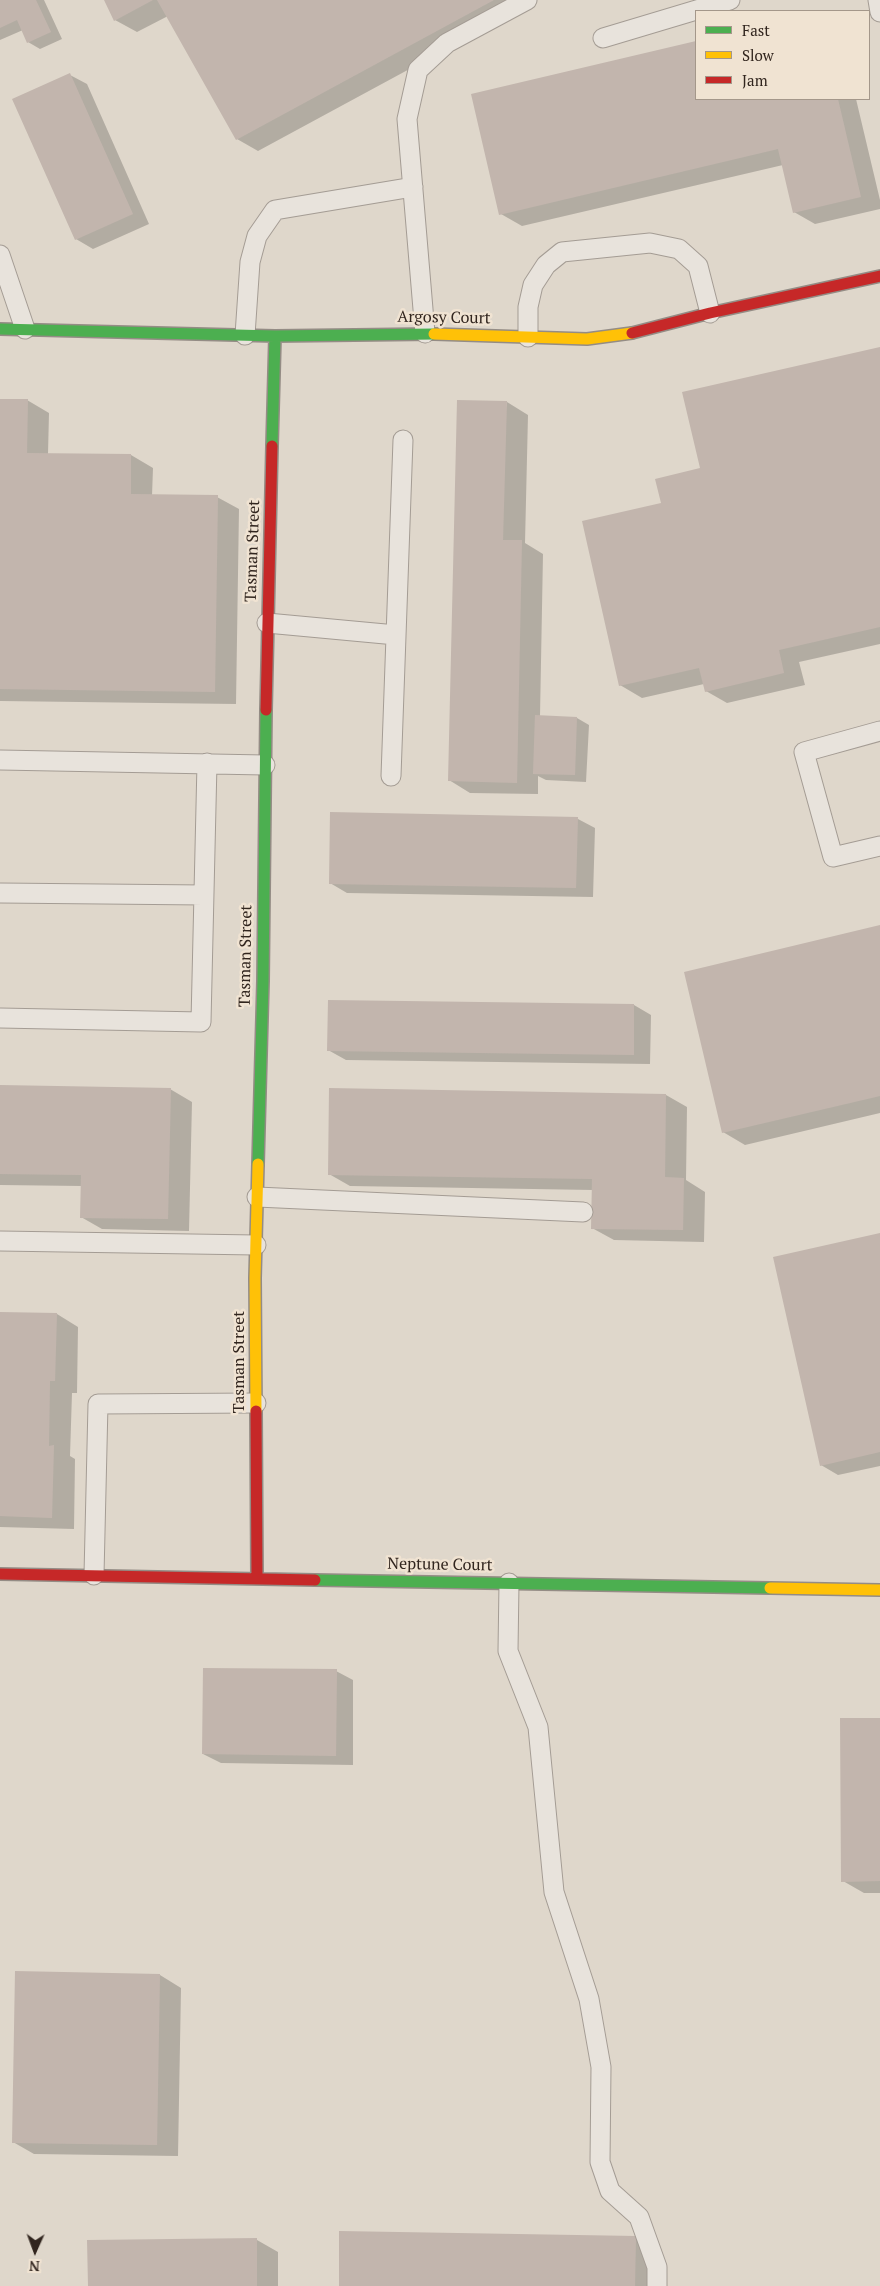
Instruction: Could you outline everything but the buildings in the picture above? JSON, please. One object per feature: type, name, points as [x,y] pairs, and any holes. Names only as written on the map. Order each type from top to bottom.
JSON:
[{"type":"street","name":"Argosy Court","points":[[0,329],[275,336],[425,333],[587,339],[622,336],[880,276]]},
{"type":"street","name":"Tasman Street","points":[[257,1578],[256,1245],[267,624],[275,336]]},
{"type":"street","name":"Neptune Court","points":[[0,1574],[880,1590]]},
{"type":"lane","points":[[425,333],[407,119],[418,70],[446,43],[527,0]]},
{"type":"lane","points":[[697,10],[730,0]]},
{"type":"lane","points":[[878,0],[880,12]]},
{"type":"lane","points":[[603,38],[695,10]]},
{"type":"lane","points":[[245,335],[250,262],[257,236],[276,210],[413,187]]},
{"type":"lane","points":[[528,337],[528,307],[533,285],[546,265],[562,252],[650,243],[679,249],[698,266],[710,314]]},
{"type":"lane","points":[[0,255],[25,330]]},
{"type":"lane","points":[[391,776],[403,440]]},
{"type":"lane","points":[[267,624],[396,635]]},
{"type":"lane","points":[[880,731],[804,752],[833,857],[880,846]]},
{"type":"lane","points":[[0,760],[265,765]]},
{"type":"lane","points":[[0,1018],[201,1022],[207,763]]},
{"type":"lane","points":[[0,893],[204,895]]},
{"type":"lane","points":[[257,1197],[583,1212]]},
{"type":"lane","points":[[0,1241],[256,1245]]},
{"type":"lane","points":[[94,1575],[98,1404],[256,1403]]},
{"type":"lane","points":[[509,1583],[508,1651],[538,1727],[554,1892],[589,1999],[601,2067],[600,2162],[610,2191],[639,2217],[657,2267],[657,2286]]},
{"type":"traffic: fast","points":[[0,329],[275,336],[434,334]]},
{"type":"traffic: fast","points":[[272,446],[275,336]]},
{"type":"traffic: fast","points":[[258,1164],[263,981],[266,710]]},
{"type":"traffic: fast","points":[[315,1580],[770,1588]]},
{"type":"traffic: slow","points":[[434,334],[587,339],[632,333]]},
{"type":"traffic: slow","points":[[256,1411],[255,1278],[258,1164]]},
{"type":"traffic: slow","points":[[770,1588],[880,1590]]},
{"type":"traffic: jam","points":[[632,333],[710,313],[880,276]]},
{"type":"traffic: jam","points":[[266,710],[272,446]]},
{"type":"traffic: jam","points":[[256,1411],[257,1578]]},
{"type":"traffic: jam","points":[[0,1574],[315,1580]]}]
